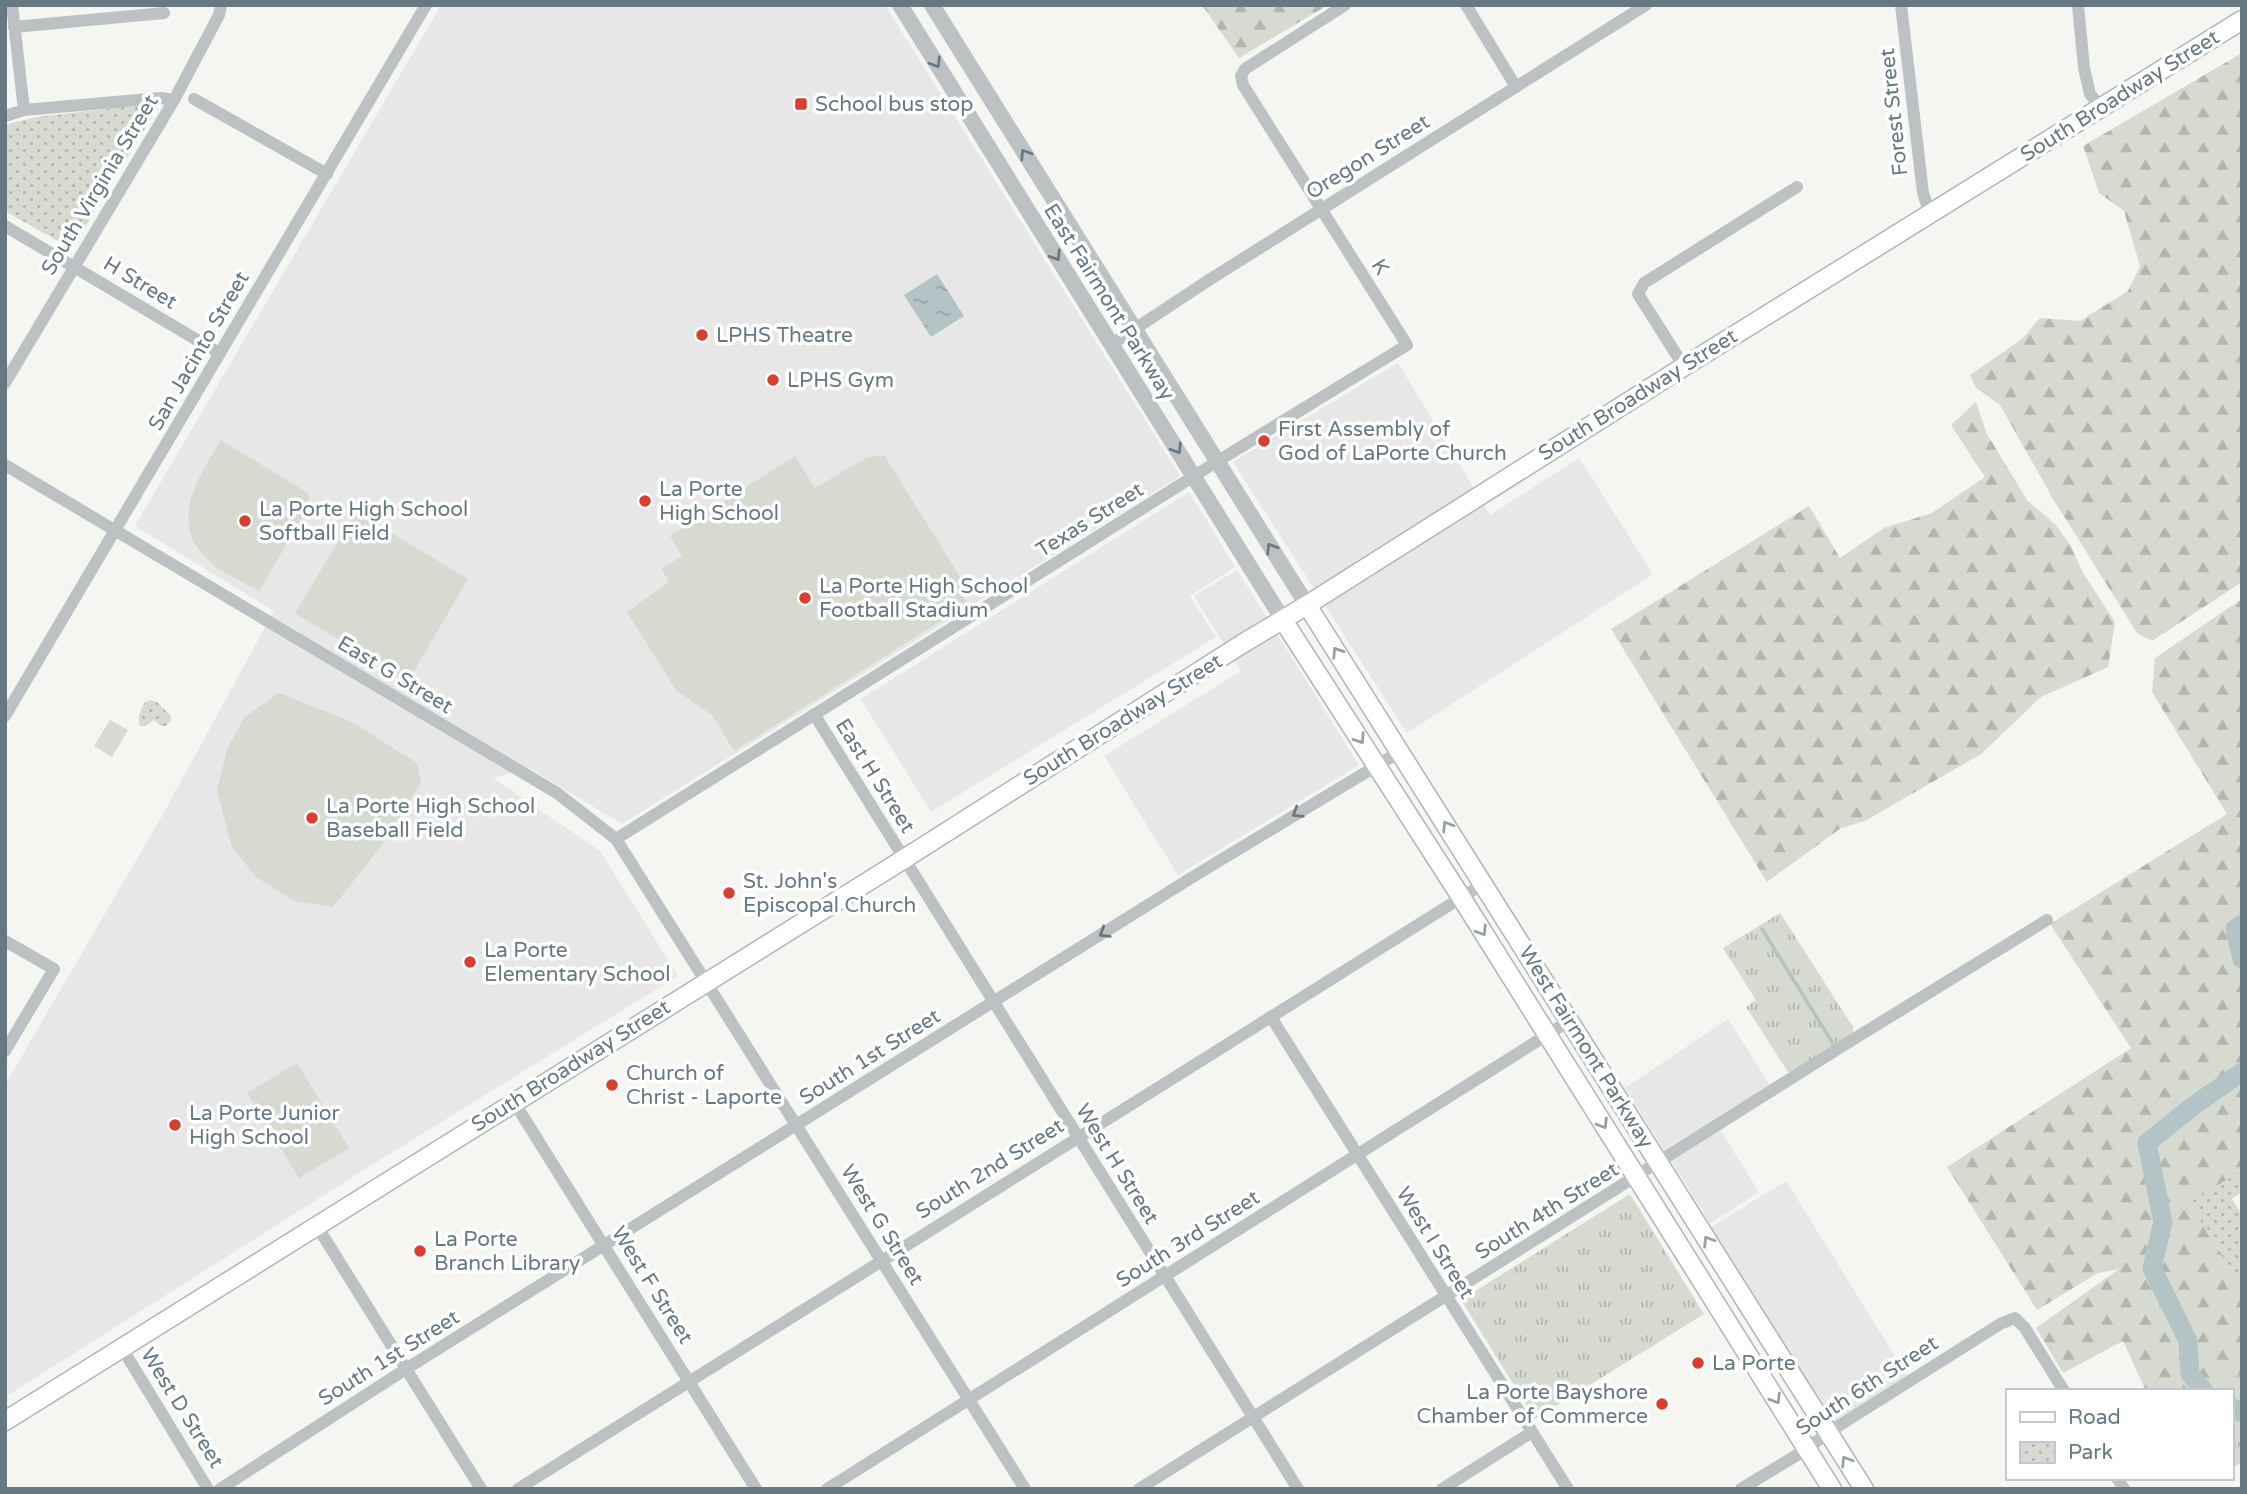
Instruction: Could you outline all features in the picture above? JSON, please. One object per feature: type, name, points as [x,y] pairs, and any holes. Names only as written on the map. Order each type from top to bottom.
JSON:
[{"type":"main road","name":"South Broadway Street","points":[[5,1422],[1688,364],[2242,20]]},
{"type":"main road","name":"West Fairmont Parkway","points":[[1307,605],[1864,1489]]},
{"type":"main road","name":"West Fairmont Parkway","points":[[1283,620],[1461,897],[1832,1489]]},
{"type":"main road","points":[[1333,698],[1356,682]]},
{"type":"main road","points":[[1722,1313],[1744,1298]]},
{"type":"street","points":[[12,5],[24,110]]},
{"type":"street","name":"South Virginia Street","points":[[5,383],[174,100],[219,15],[221,5]]},
{"type":"street","name":"San Jacinto Street","points":[[7,710],[116,531],[426,5]]},
{"type":"street","name":"East Fairmont Parkway","points":[[900,5],[1283,620]]},
{"type":"street","name":"East Fairmont Parkway","points":[[932,5],[1307,605]]},
{"type":"street","name":"K","points":[[1345,5],[1245,69],[1241,76],[1243,85],[1407,345]]},
{"type":"street","points":[[1465,5],[1516,87]]},
{"type":"street","name":"Oregon Street","points":[[1112,344],[1646,5]]},
{"type":"street","name":"Forest Street","points":[[1901,5],[1923,193],[1930,214]]},
{"type":"street","points":[[2078,5],[2084,68],[2090,94],[2101,108]]},
{"type":"street","points":[[14,27],[164,13]]},
{"type":"street","points":[[5,116],[24,110],[161,98],[174,100]]},
{"type":"street","points":[[194,99],[327,174]]},
{"type":"street","points":[[1015,191],[1040,178]]},
{"type":"street","points":[[1688,364],[1678,357],[1638,294],[1644,283],[1797,187]]},
{"type":"street","name":"H Street","points":[[5,226],[219,353]]},
{"type":"street","name":"Texas Street","points":[[616,839],[1407,345]]},
{"type":"street","name":"East G Street","points":[[5,466],[557,793],[616,839],[706,981]]},
{"type":"street","name":"East H Street","points":[[814,714],[904,859]]},
{"type":"street","name":"South 1st Street","points":[[220,1489],[604,1245],[1376,764],[1401,751]]},
{"type":"street","name":"West H Street","points":[[904,859],[1298,1489]]},
{"type":"street","name":"South 2nd Street","points":[[518,1489],[1483,884]]},
{"type":"street","name":"South 4th Street","points":[[1139,1489],[2047,920]]},
{"type":"street","points":[[5,941],[54,969],[5,1051]]},
{"type":"street","name":"West G Street","points":[[706,981],[1025,1489]]},
{"type":"street","name":"West I Street","points":[[1271,1017],[1568,1489]]},
{"type":"street","name":"South 3rd Street","points":[[827,1489],[1569,1021]]},
{"type":"street","name":"West F Street","points":[[514,1101],[756,1489]]},
{"type":"street","points":[[317,1226],[481,1489]]},
{"type":"street","name":"South 6th Street","points":[[1741,1489],[2000,1324],[2015,1318],[2025,1328],[2063,1389]]},
{"type":"street","name":"West D Street","points":[[122,1348],[208,1489]]},
{"type":"street","points":[[1442,1489],[1532,1432]]},
{"type":"shaded area","name":"La Porte High School","points":[[441,5],[885,5],[1180,476],[622,824],[529,768],[493,778],[600,851],[678,976],[370,1166],[5,1397],[5,1085],[162,816],[274,611],[135,526]]},
{"type":"shaded area","points":[[1398,363],[1490,515],[1579,458],[1653,574],[1407,733],[1233,462]]},
{"type":"shaded area","points":[[1189,492],[1235,567],[1190,596],[1216,637],[931,812],[861,699]]},
{"type":"shaded area","points":[[1237,570],[1359,765],[1178,875],[1104,756],[1241,671],[1194,596]]},
{"type":"shaded area","points":[[1728,1019],[1771,1087],[1715,1122],[1759,1192],[1710,1223],[1625,1088]]},
{"type":"shaded area","points":[[1786,1181],[1908,1377],[1830,1426],[1708,1229]]},
{"type":"green space","points":[[1202,5],[1328,5],[1239,58]]},
{"type":"green space","points":[[2242,53],[2242,582],[2152,641],[2137,633],[2052,497],[2000,405],[1976,388],[1970,375],[2022,339],[2040,318],[2080,321],[2128,291],[2140,266],[2124,211],[2099,193],[2083,146]]},
{"type":"green space","points":[[133,106],[158,107],[72,249],[5,211],[5,125],[36,117]]},
{"type":"green space","points":[[1976,402],[1987,434],[2027,500],[2055,524],[2071,546],[2083,573],[2115,622],[2108,667],[2041,697],[1981,754],[1865,821],[1841,828],[1767,882],[1611,629],[1809,506],[1840,558],[1884,528],[1932,513],[1985,477],[1951,425]]},
{"type":"green space","name":"La Porte High School Softball Field","points":[[221,440],[308,493],[310,504],[259,591],[225,573],[207,559],[196,545],[190,530],[188,515],[191,499]]},
{"type":"green space","name":"La Porte High School Football Stadium","points":[[884,455],[967,588],[961,593],[968,604],[734,751],[713,716],[676,690],[627,612],[669,582],[662,569],[682,556],[670,536],[795,456],[815,488],[866,458]]},
{"type":"green space","points":[[356,512],[468,579],[408,681],[295,613]]},
{"type":"green space","points":[[2242,599],[2242,1192],[2231,1199],[2242,1264],[2242,1375],[2238,1373],[2217,1389],[2145,1389],[2123,1341],[2063,1373],[2036,1328],[2119,1269],[2098,1273],[2037,1310],[1947,1167],[2131,1048],[2050,924],[2227,814],[2152,692],[2155,658]]},
{"type":"green space","name":"La Porte High School Baseball Field","points":[[279,693],[352,722],[417,763],[421,782],[382,845],[333,907],[294,901],[256,877],[232,847],[217,790],[228,747],[245,717]]},
{"type":"green space","points":[[145,702],[157,702],[170,715],[171,720],[166,726],[161,726],[154,720],[146,726],[140,726],[141,710]]},
{"type":"green space","points":[[110,720],[128,730],[112,757],[94,746]]},
{"type":"green space","points":[[1780,913],[1853,1027],[1853,1035],[1793,1072],[1788,1072],[1746,1007],[1756,1000],[1723,948]]},
{"type":"green space","points":[[297,1063],[349,1148],[299,1178],[247,1093]]},
{"type":"green space","points":[[2242,1170],[2242,1192],[2232,1199],[2242,1215],[2242,1287],[2189,1203]]},
{"type":"green space","points":[[1630,1194],[1704,1314],[1535,1419],[1461,1300]]},
{"type":"green space","points":[[2238,1373],[2242,1375],[2242,1463],[2233,1467],[2233,1389],[2217,1389]]},
{"type":"water","points":[[937,274],[964,316],[931,337],[904,295]]},
{"type":"waterway","points":[[2242,924],[2235,929],[2242,959]]},
{"type":"waterway","points":[[1762,929],[1832,1042]]},
{"type":"waterway","points":[[2202,1389],[2190,1374],[2188,1341],[2152,1268],[2163,1222],[2147,1143],[2242,1072]]},
{"type":"waterway","points":[[2233,1408],[2242,1413]]},
{"type":"place","name":"School bus stop","points":[[801,104]]},
{"type":"place","name":"LPHS Theatre","points":[[702,335]]},
{"type":"place","name":"LPHS Gym","points":[[773,380]]},
{"type":"place","name":"First Assembly of God of LaPorte Church","points":[[1264,441]]},
{"type":"place","name":"La Porte High School","points":[[645,501]]},
{"type":"place","name":"La Porte High School Softball Field","points":[[245,521]]},
{"type":"place","name":"La Porte High School Football Stadium","points":[[805,598]]},
{"type":"place","name":"La Porte High School Baseball Field","points":[[312,818]]},
{"type":"place","name":"St. John's Episcopal Church","points":[[729,893]]},
{"type":"place","name":"La Porte Elementary School","points":[[470,962]]},
{"type":"place","name":"Church of Christ - Laporte","points":[[612,1085]]},
{"type":"place","name":"La Porte Junior High School","points":[[175,1125]]},
{"type":"place","name":"La Porte Branch Library","points":[[420,1251]]},
{"type":"place","name":"La Porte","points":[[1698,1363]]},
{"type":"place","name":"La Porte Bayshore Chamber of Commerce","points":[[1662,1404]]}]
